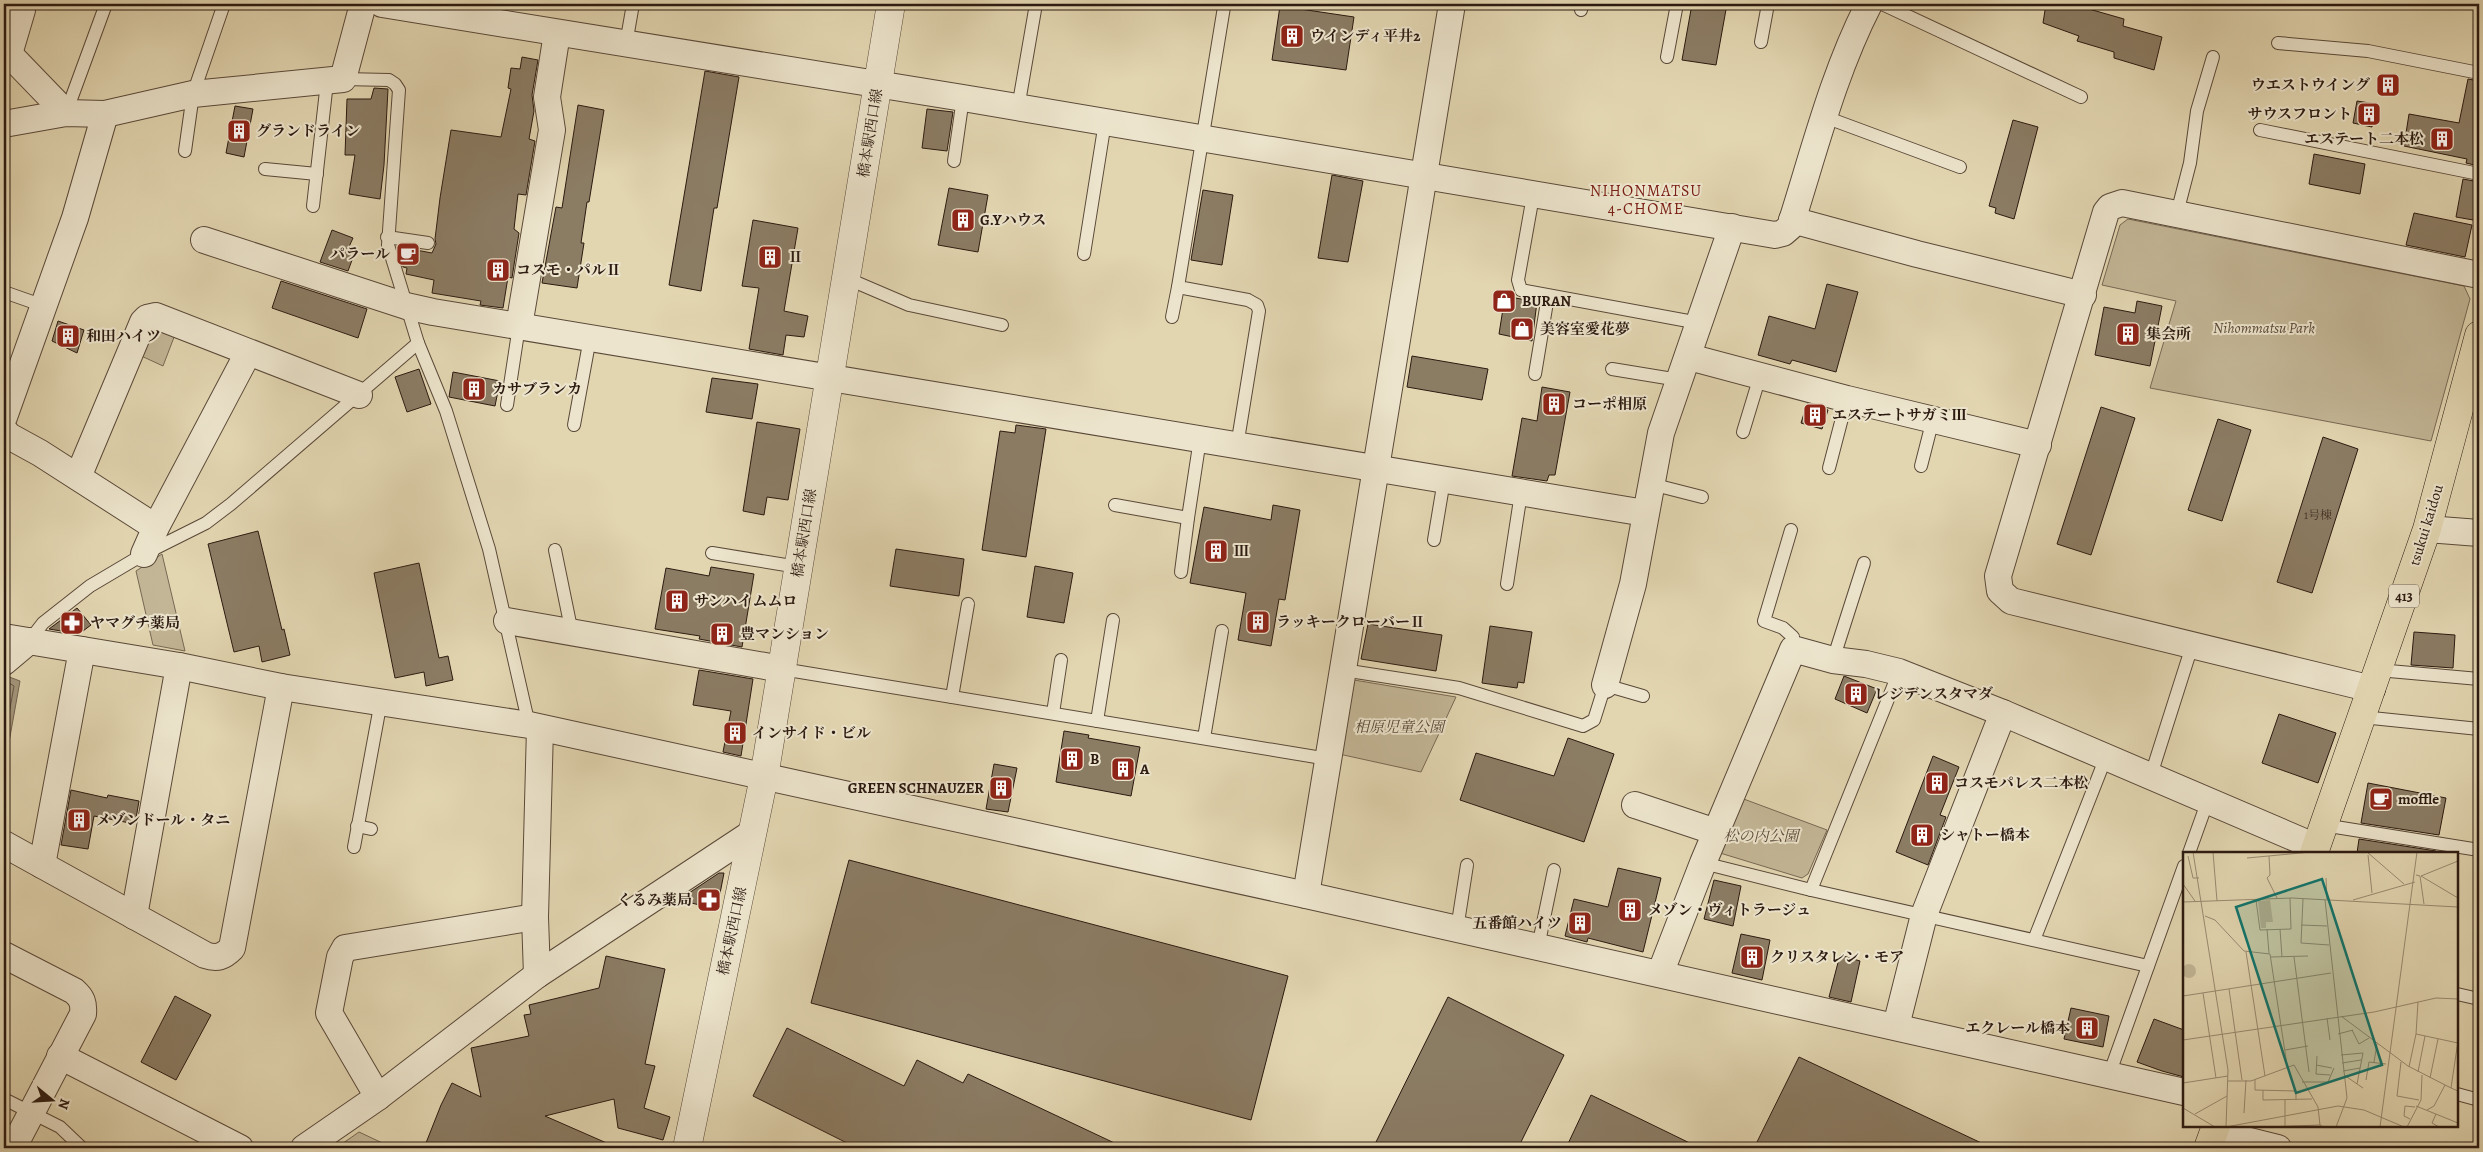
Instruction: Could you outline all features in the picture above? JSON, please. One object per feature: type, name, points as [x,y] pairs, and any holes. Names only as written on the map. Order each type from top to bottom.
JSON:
[{"type":"highway","name":"tsukui kaidou","points":[[2318,842],[2427,529],[2479,335]]},
{"type":"street","points":[[4,124],[66,113],[105,114],[194,94],[335,80],[363,4]]},
{"type":"street","points":[[382,4],[878,86],[963,98],[1424,175],[1533,196],[1775,235],[1783,233],[1790,227],[1853,35],[1869,4]]},
{"type":"street","name":"橋本駅西口線","points":[[687,1148],[764,776],[891,4]]},
{"type":"street","points":[[1306,894],[1452,4]]},
{"type":"street","points":[[18,6],[9,54],[66,113]]},
{"type":"street","points":[[519,326],[552,130],[547,97],[557,33]]},
{"type":"street","points":[[4,417],[75,218],[105,114]]},
{"type":"street","points":[[2375,679],[2192,646],[2011,601],[2003,595],[1998,587],[1998,576],[2083,295],[2106,212],[2110,208],[2122,204],[2177,213],[2479,275]]},
{"type":"street","points":[[1792,220],[1917,254],[2083,295]]},
{"type":"street","points":[[1605,685],[1633,584],[1661,433],[1732,227]]},
{"type":"street","points":[[204,240],[406,306],[828,379],[1645,513]]},
{"type":"street","points":[[78,477],[143,322],[147,318],[156,316],[359,395]]},
{"type":"street","points":[[144,554],[155,529],[248,353]]},
{"type":"street","points":[[1684,369],[1760,376],[2038,445]]},
{"type":"street","points":[[4,430],[9,436],[78,477],[142,518],[155,529]]},
{"type":"street","points":[[2427,529],[2479,533]]},
{"type":"street","points":[[507,620],[782,669]]},
{"type":"street","points":[[4,637],[179,666],[281,686],[534,727],[1306,894],[2183,1092]]},
{"type":"street","points":[[4,662],[30,642]]},
{"type":"street","points":[[1660,974],[1703,863],[1793,649],[1833,660],[1866,664],[1898,672],[2003,713],[2208,800],[2318,842]]},
{"type":"street","points":[[42,865],[82,650]]},
{"type":"street","points":[[134,916],[179,666]]},
{"type":"street","points":[[4,844],[205,955],[216,958],[225,956],[232,948],[281,686]]},
{"type":"street","points":[[1896,1026],[1924,915],[2003,713]]},
{"type":"street","points":[[534,727],[537,975]]},
{"type":"street","points":[[1636,805],[1716,832]]},
{"type":"street","points":[[304,1148],[378,1097],[537,975],[752,833]]},
{"type":"street","points":[[378,1097],[329,1013],[340,957],[345,948],[536,917]]},
{"type":"street","points":[[4,955],[74,991],[81,997],[84,1005],[83,1014],[30,1112],[13,1148]]},
{"type":"street","points":[[60,1056],[240,1148]]},
{"type":"street","points":[[2212,1135],[2278,1148]]},
{"type":"lane","points":[[66,113],[106,4]]},
{"type":"lane","points":[[185,151],[194,94],[224,4]]},
{"type":"lane","points":[[626,44],[633,4]]},
{"type":"lane","points":[[1018,108],[1036,4]]},
{"type":"lane","points":[[1668,57],[1677,4]]},
{"type":"lane","points":[[1761,42],[1768,4]]},
{"type":"lane","points":[[1882,4],[2081,97]]},
{"type":"lane","points":[[1172,317],[1224,7]]},
{"type":"lane","points":[[2278,43],[2368,51],[2479,73]]},
{"type":"lane","points":[[2177,213],[2190,163],[2197,110],[2212,57]]},
{"type":"lane","points":[[313,206],[317,174],[335,80],[389,80],[399,90],[387,237],[418,343],[446,411],[470,483],[534,727]]},
{"type":"lane","points":[[954,162],[963,98]]},
{"type":"lane","points":[[1825,117],[1960,167]]},
{"type":"lane","points":[[1084,254],[1105,122]]},
{"type":"lane","points":[[2260,130],[2479,174]]},
{"type":"lane","points":[[265,169],[317,174]]},
{"type":"lane","points":[[1533,196],[1517,284],[1527,292],[1700,323]]},
{"type":"lane","points":[[387,237],[428,243]]},
{"type":"lane","points":[[846,278],[909,305],[1002,325]]},
{"type":"lane","points":[[1178,287],[1248,300],[1257,305],[1259,311],[1237,446]]},
{"type":"lane","points":[[4,292],[44,306]]},
{"type":"lane","points":[[1535,374],[1548,296]]},
{"type":"lane","points":[[507,405],[519,326]]},
{"type":"lane","points":[[574,425],[590,338]]},
{"type":"lane","points":[[30,642],[43,623],[65,604],[144,554],[206,523],[418,343]]},
{"type":"lane","points":[[1612,369],[1684,369]]},
{"type":"lane","points":[[1744,432],[1760,376]]},
{"type":"lane","points":[[1829,468],[1847,399]]},
{"type":"lane","points":[[1921,466],[1933,419]]},
{"type":"lane","points":[[1180,572],[1200,439]]},
{"type":"lane","points":[[1434,540],[1444,480]]},
{"type":"lane","points":[[1651,484],[1702,497]]},
{"type":"lane","points":[[1507,584],[1521,493]]},
{"type":"lane","points":[[1115,505],[1188,518]]},
{"type":"lane","points":[[1791,530],[1764,621],[1789,631],[1793,636],[1793,649]]},
{"type":"lane","points":[[555,550],[572,633]]},
{"type":"lane","points":[[712,553],[798,568]]},
{"type":"lane","points":[[1833,660],[1864,563]]},
{"type":"lane","points":[[952,697],[968,604]]},
{"type":"lane","points":[[1097,721],[1113,620]]},
{"type":"lane","points":[[1204,738],[1222,631]]},
{"type":"lane","points":[[2151,775],[2192,646]]},
{"type":"lane","points":[[1053,713],[1062,660]]},
{"type":"lane","points":[[782,669],[1328,759]]},
{"type":"lane","points":[[1343,670],[1459,688],[1583,726],[1594,720],[1605,685],[1642,696]]},
{"type":"lane","points":[[1811,890],[1898,672]]},
{"type":"lane","points":[[2375,679],[2479,679]]},
{"type":"lane","points":[[354,847],[381,702]]},
{"type":"lane","points":[[2362,717],[2479,729]]},
{"type":"lane","points":[[2034,940],[2106,756]]},
{"type":"lane","points":[[2189,852],[2208,800]]},
{"type":"lane","points":[[357,826],[372,829]]},
{"type":"lane","points":[[2318,842],[2479,850]]},
{"type":"lane","points":[[1703,863],[1811,890],[2148,966]]},
{"type":"lane","points":[[1457,929],[1467,865]]},
{"type":"lane","points":[[2109,1075],[2183,869]]},
{"type":"lane","points":[[1538,947],[1554,870]]},
{"type":"lane","points":[[2458,994],[2479,999]]},
{"type":"lane","points":[[2458,1094],[2479,1100]]},
{"type":"lane","points":[[4,1099],[60,1127],[82,1148]]},
{"type":"green space","name":"Nihommatsu Park","points":[[2128,219],[2464,286],[2470,299],[2431,441],[2150,388],[2176,301],[2102,285],[2120,225]]},
{"type":"green space","points":[[157,325],[176,332],[163,366],[137,354]]},
{"type":"green space","points":[[162,554],[185,651],[153,645],[136,571]]},
{"type":"green space","name":"相原児童公園","points":[[1354,680],[1456,697],[1421,772],[1339,754]]},
{"type":"green space","name":"松の内公園","points":[[1741,798],[1827,830],[1808,874],[1802,878],[1720,853]]},
{"type":"green space","points":[[359,1132],[393,1148],[336,1148]]},
{"type":"water","points":[[4,675],[20,681],[4,770]]},
{"type":"building","points":[[1692,4],[1727,4],[1716,65],[1682,60]]},
{"type":"building","points":[[2046,4],[2090,4],[2089,9],[2124,19],[2123,26],[2162,37],[2154,70],[2114,58],[2114,52],[2077,41],[2079,36],[2043,23]]},
{"type":"building","points":[[1280,6],[1354,17],[1346,70],[1272,60]]},
{"type":"building","points":[[522,57],[538,60],[532,95],[534,111],[529,139],[535,141],[526,195],[518,194],[514,229],[519,233],[512,278],[508,277],[503,308],[480,305],[481,301],[432,293],[434,280],[406,274],[407,268],[403,267],[402,263],[405,248],[432,253],[436,244],[440,198],[451,130],[501,137],[511,89],[508,88],[511,68],[520,69]]},
{"type":"building","points":[[705,71],[739,77],[717,208],[714,208],[701,291],[669,285]]},
{"type":"building","name":"エステート二本松","points":[[2468,79],[2479,81],[2479,166],[2466,163],[2467,159],[2404,146],[2409,114],[2459,123]]},
{"type":"building","points":[[374,88],[388,89],[384,165],[380,199],[349,194],[355,155],[345,155],[347,99],[371,99]]},
{"type":"building","points":[[2357,101],[2376,104],[2372,127],[2353,123]]},
{"type":"building","points":[[578,105],[604,110],[589,202],[587,202],[581,243],[584,243],[577,288],[542,283],[556,207],[562,208]]},
{"type":"building","name":"グランドライン","points":[[235,106],[253,109],[244,157],[226,153]]},
{"type":"building","points":[[927,109],[953,112],[947,151],[922,148]]},
{"type":"building","points":[[2013,120],[2038,127],[2014,219],[1995,213],[1996,208],[1989,206]]},
{"type":"building","points":[[2314,154],[2365,164],[2360,194],[2309,184]]},
{"type":"building","points":[[1332,175],[1363,181],[1348,262],[1318,258]]},
{"type":"building","points":[[2463,179],[2479,182],[2479,221],[2456,217]]},
{"type":"building","name":"G.Yハウス","points":[[949,188],[988,195],[978,252],[938,245]]},
{"type":"building","points":[[1203,190],[1233,195],[1222,265],[1191,260]]},
{"type":"building","points":[[2414,213],[2472,225],[2465,257],[2406,245]]},
{"type":"building","points":[[753,220],[798,228],[784,311],[808,316],[804,337],[786,335],[783,355],[749,349],[759,288],[742,286]]},
{"type":"building","points":[[332,230],[353,238],[348,249],[355,252],[348,271],[320,262]]},
{"type":"building","points":[[281,281],[367,309],[358,338],[272,308]]},
{"type":"building","points":[[1827,284],[1858,292],[1836,372],[1792,360],[1790,364],[1758,355],[1769,316],[1815,329]]},
{"type":"building","points":[[1505,296],[1537,302],[1532,341],[1499,334]]},
{"type":"building","name":"集会所","points":[[2137,301],[2162,306],[2150,366],[2095,355],[2104,307],[2135,313]]},
{"type":"building","name":"和田ハイツ","points":[[58,321],[84,330],[77,353],[52,341]]},
{"type":"building","points":[[1412,356],[1488,369],[1482,400],[1407,387]]},
{"type":"building","points":[[419,369],[431,404],[407,412],[395,377]]},
{"type":"building","name":"カサブランカ","points":[[453,372],[500,381],[495,406],[449,397]]},
{"type":"building","points":[[712,378],[758,384],[752,419],[706,412]]},
{"type":"building","points":[[1542,387],[1570,392],[1555,475],[1549,475],[1547,481],[1512,476],[1522,418],[1537,421]]},
{"type":"building","name":"エステートサガミⅢ","points":[[1807,404],[1828,410],[1822,429],[1801,423]]},
{"type":"building","points":[[2101,407],[2135,418],[2091,555],[2057,544]]},
{"type":"building","points":[[2218,419],[2251,430],[2222,521],[2188,510]]},
{"type":"building","points":[[757,422],[800,429],[788,500],[767,497],[764,515],[743,511]]},
{"type":"building","points":[[1016,425],[1046,429],[1026,557],[982,550],[1000,431],[1015,433]]},
{"type":"building","points":[[2323,437],[2358,449],[2312,593],[2277,582]]},
{"type":"building","points":[[1273,505],[1300,510],[1285,600],[1279,599],[1271,646],[1238,640],[1246,593],[1190,583],[1204,507],[1271,520]]},
{"type":"building","points":[[258,531],[290,655],[262,662],[259,646],[234,652],[208,544]]},
{"type":"building","points":[[896,549],[964,559],[959,596],[890,586]]},
{"type":"building","points":[[419,563],[439,658],[448,656],[453,680],[426,686],[424,672],[395,678],[374,573]]},
{"type":"building","points":[[1035,566],[1073,573],[1064,623],[1027,617]]},
{"type":"building","points":[[711,567],[754,574],[742,647],[699,639],[700,636],[655,629],[666,568],[709,576]]},
{"type":"building","points":[[77,608],[91,625],[79,634],[49,629]]},
{"type":"building","points":[[1368,624],[1442,635],[1436,671],[1361,659]]},
{"type":"building","points":[[1490,626],[1532,632],[1524,683],[1518,682],[1517,688],[1482,683]]},
{"type":"building","points":[[2414,632],[2455,635],[2453,668],[2411,665]]},
{"type":"building","name":"インサイド・ビル","points":[[699,670],[753,679],[741,756],[723,752],[731,711],[693,705]]},
{"type":"building","name":"レジデンスタマダ","points":[[1844,676],[1877,689],[1867,713],[1835,699]]},
{"type":"building","points":[[2279,714],[2336,733],[2318,783],[2262,763]]},
{"type":"building","points":[[1064,731],[1089,735],[1088,738],[1140,747],[1131,796],[1056,782]]},
{"type":"building","points":[[1568,738],[1614,754],[1584,842],[1460,800],[1476,753],[1554,776]]},
{"type":"building","points":[[1933,756],[1959,767],[1940,815],[1946,817],[1928,865],[1896,852]]},
{"type":"building","name":"GREEN SCHNAUZER","points":[[994,764],[1017,768],[1008,812],[986,809]]},
{"type":"building","points":[[2368,783],[2446,798],[2439,835],[2361,823]]},
{"type":"building","name":"メゾンドール・タニ","points":[[71,790],[107,798],[108,795],[139,801],[135,824],[94,816],[88,849],[61,845]]},
{"type":"building","points":[[2359,839],[2436,851],[2436,852],[2357,852]]},
{"type":"building","points":[[849,860],[1288,976],[1251,1120],[811,1003]]},
{"type":"building","name":"メゾン・ヴィトラージュ","points":[[1618,868],[1661,878],[1643,952],[1588,938],[1587,942],[1565,936],[1574,899],[1608,907]]},
{"type":"building","points":[[719,873],[724,873],[717,909],[687,902],[689,893]]},
{"type":"building","points":[[1714,880],[1741,886],[1733,926],[1704,919]]},
{"type":"building","name":"クリスタレン・モア","points":[[1741,934],[1770,940],[1762,980],[1732,973]]},
{"type":"building","points":[[1840,955],[1860,961],[1851,1002],[1829,997]]},
{"type":"building","points":[[606,956],[665,969],[645,1064],[655,1066],[644,1108],[670,1117],[663,1140],[618,1128],[614,1099],[545,1116],[618,1148],[424,1148],[452,1083],[481,1097],[471,1048],[529,1036],[524,1015],[531,1014],[529,1005],[599,988]]},
{"type":"building","points":[[175,996],[211,1015],[176,1080],[141,1062]]},
{"type":"building","points":[[1448,997],[1564,1055],[1518,1148],[1373,1148]]},
{"type":"building","name":"エクレール橋本","points":[[2071,1008],[2109,1016],[2103,1047],[2064,1039]]},
{"type":"building","points":[[2154,1019],[2183,1030],[2183,1077],[2137,1062]]},
{"type":"building","points":[[787,1028],[904,1086],[917,1060],[963,1083],[968,1074],[1125,1148],[857,1148],[753,1096]]},
{"type":"building","points":[[1799,1057],[1992,1148],[1754,1148]]},
{"type":"building","points":[[1591,1095],[1700,1148],[1566,1148]]},
{"type":"place","name":"ウインディ平井2","points":[[1292,36]]},
{"type":"place","name":"ウエストウイング","points":[[2388,85]]},
{"type":"place","name":"サウスフロント","points":[[2369,114]]},
{"type":"place","name":"グランドライン","points":[[239,131]]},
{"type":"place","name":"エステート二本松","points":[[2442,139]]},
{"type":"place","name":"G.Yハウス","points":[[963,220]]},
{"type":"place","name":"パラール","points":[[408,254]]},
{"type":"place","name":"Ⅱ","points":[[770,257]]},
{"type":"place","name":"コスモ・パルⅡ","points":[[498,270]]},
{"type":"place","name":"BURAN","points":[[1504,301]]},
{"type":"place","name":"美容室愛花夢","points":[[1522,329]]},
{"type":"place","name":"集会所","points":[[2128,334]]},
{"type":"place","name":"和田ハイツ","points":[[68,336]]},
{"type":"place","name":"カサブランカ","points":[[474,389]]},
{"type":"place","name":"コーポ相原","points":[[1554,404]]},
{"type":"place","name":"エステートサガミⅢ","points":[[1815,415]]},
{"type":"place","name":"Ⅲ","points":[[1216,551]]},
{"type":"place","name":"サンハイムムロ","points":[[677,601]]},
{"type":"place","name":"ラッキークローバーⅡ","points":[[1258,622]]},
{"type":"place","name":"ヤマグチ薬局","points":[[72,623]]},
{"type":"place","name":"豊マンション","points":[[722,634]]},
{"type":"place","name":"レジデンスタマダ","points":[[1856,694]]},
{"type":"place","name":"インサイド・ビル","points":[[735,733]]},
{"type":"place","name":"B","points":[[1072,759]]},
{"type":"place","name":"A","points":[[1123,769]]},
{"type":"place","name":"コスモパレス二本松","points":[[1937,783]]},
{"type":"place","name":"GREEN SCHNAUZER","points":[[1001,788]]},
{"type":"place","name":"moffle","points":[[2381,799]]},
{"type":"place","name":"メゾンドール・タニ","points":[[79,820]]},
{"type":"place","name":"シャトー橋本","points":[[1922,835]]},
{"type":"place","name":"くるみ薬局","points":[[709,900]]},
{"type":"place","name":"メゾン・ヴィトラージュ","points":[[1630,910]]},
{"type":"place","name":"五番館ハイツ","points":[[1580,923]]},
{"type":"place","name":"クリスタレン・モア","points":[[1752,957]]},
{"type":"place","name":"エクレール橋本","points":[[2087,1028]]},
{"type":"district","name":"NIHONMATSU 4-CHOME","points":[[1646,199]]}]
